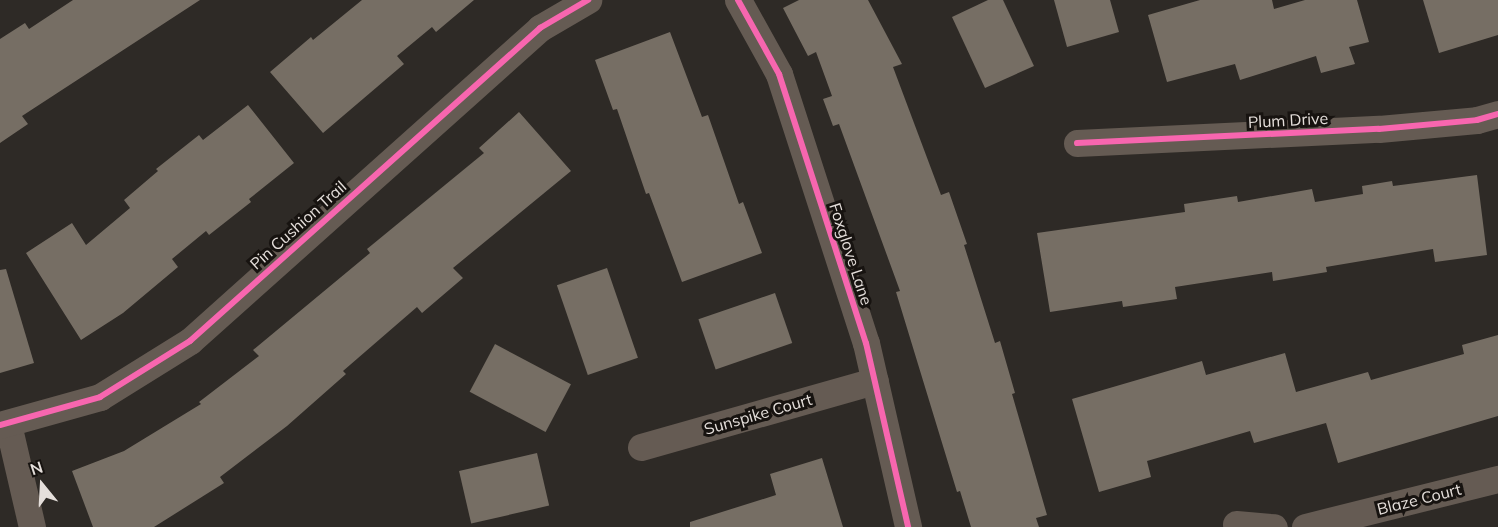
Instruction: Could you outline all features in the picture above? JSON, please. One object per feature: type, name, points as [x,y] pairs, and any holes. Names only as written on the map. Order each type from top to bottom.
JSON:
[{"type":"street","name":"Pin Cushion Trail","points":[[4,424],[100,397],[190,341],[540,28],[588,0]]},
{"type":"street","name":"Foxglove Lane","points":[[738,0],[779,74],[866,343],[908,527]]},
{"type":"street","name":"Plum Drive","points":[[1077,143],[1379,129],[1477,120],[1498,114]]},
{"type":"street","name":"Sunspike Court","points":[[641,447],[875,381]]},
{"type":"street","points":[[4,424],[32,527]]},
{"type":"street","name":"Blaze Court","points":[[1305,527],[1498,479]]},
{"type":"street","points":[[1236,524],[1274,527]]},
{"type":"building","points":[[73,0],[200,0],[22,116],[28,124],[0,143],[0,39],[25,23],[29,29]]},
{"type":"building","points":[[362,0],[474,0],[436,32],[432,27],[397,56],[404,64],[323,133],[270,72],[311,37],[313,40]]},
{"type":"building","points":[[799,0],[868,0],[902,64],[893,67],[941,195],[949,192],[967,244],[964,245],[995,343],[1000,341],[1015,393],[1012,394],[1047,515],[1036,518],[1039,527],[971,527],[960,491],[957,492],[896,292],[900,291],[839,124],[833,126],[823,99],[832,96],[816,52],[808,56],[783,8]]},
{"type":"building","points":[[988,0],[1003,0],[1034,66],[985,88],[952,17]]},
{"type":"building","points":[[1054,0],[1110,0],[1119,32],[1067,47]]},
{"type":"building","points":[[1200,0],[1272,0],[1274,9],[1305,0],[1357,0],[1369,42],[1349,47],[1355,64],[1321,73],[1316,56],[1240,80],[1235,64],[1167,82],[1148,15]]},
{"type":"building","points":[[1423,0],[1498,0],[1498,35],[1439,53]]},
{"type":"building","points":[[670,32],[702,117],[708,115],[739,204],[743,202],[762,253],[682,282],[649,193],[646,194],[617,109],[613,110],[595,60]]},
{"type":"building","points":[[248,105],[294,163],[249,199],[251,202],[209,235],[206,231],[172,259],[178,267],[123,313],[81,340],[26,253],[72,223],[86,245],[130,208],[124,200],[158,171],[156,169],[199,135],[203,140]]},
{"type":"building","points":[[519,112],[571,171],[453,268],[463,278],[422,313],[417,307],[343,371],[346,374],[287,426],[220,477],[224,483],[154,527],[93,527],[72,471],[124,451],[201,404],[199,402],[259,356],[253,350],[370,253],[367,249],[484,153],[479,148]]},
{"type":"building","points":[[1477,175],[1487,255],[1435,262],[1433,249],[1326,267],[1327,272],[1273,281],[1272,272],[1175,287],[1177,299],[1123,307],[1122,301],[1050,312],[1037,233],[1185,212],[1184,204],[1237,196],[1238,202],[1312,189],[1315,202],[1363,194],[1362,186],[1392,181],[1393,186]]},
{"type":"building","points":[[607,268],[638,358],[588,375],[557,285]]},
{"type":"building","points":[[6,269],[34,363],[0,373],[0,270]]},
{"type":"building","points":[[775,293],[792,343],[716,369],[698,319]]},
{"type":"building","points":[[1498,335],[1498,416],[1338,463],[1326,423],[1254,443],[1250,431],[1147,461],[1151,477],[1099,492],[1072,399],[1202,361],[1206,375],[1285,353],[1296,392],[1368,372],[1371,380],[1464,354],[1462,345]]},
{"type":"building","points":[[495,344],[571,384],[546,432],[470,392]]},
{"type":"building","points":[[537,453],[549,506],[471,524],[459,471]]},
{"type":"building","points":[[822,458],[843,527],[690,527],[690,522],[776,495],[770,474]]},
{"type":"cycle path","points":[[0,425],[100,397],[190,341],[540,28],[588,0]]},
{"type":"cycle path","points":[[738,0],[779,74],[866,343],[908,527]]},
{"type":"cycle path","points":[[1077,143],[1379,129],[1477,120],[1498,114]]}]
